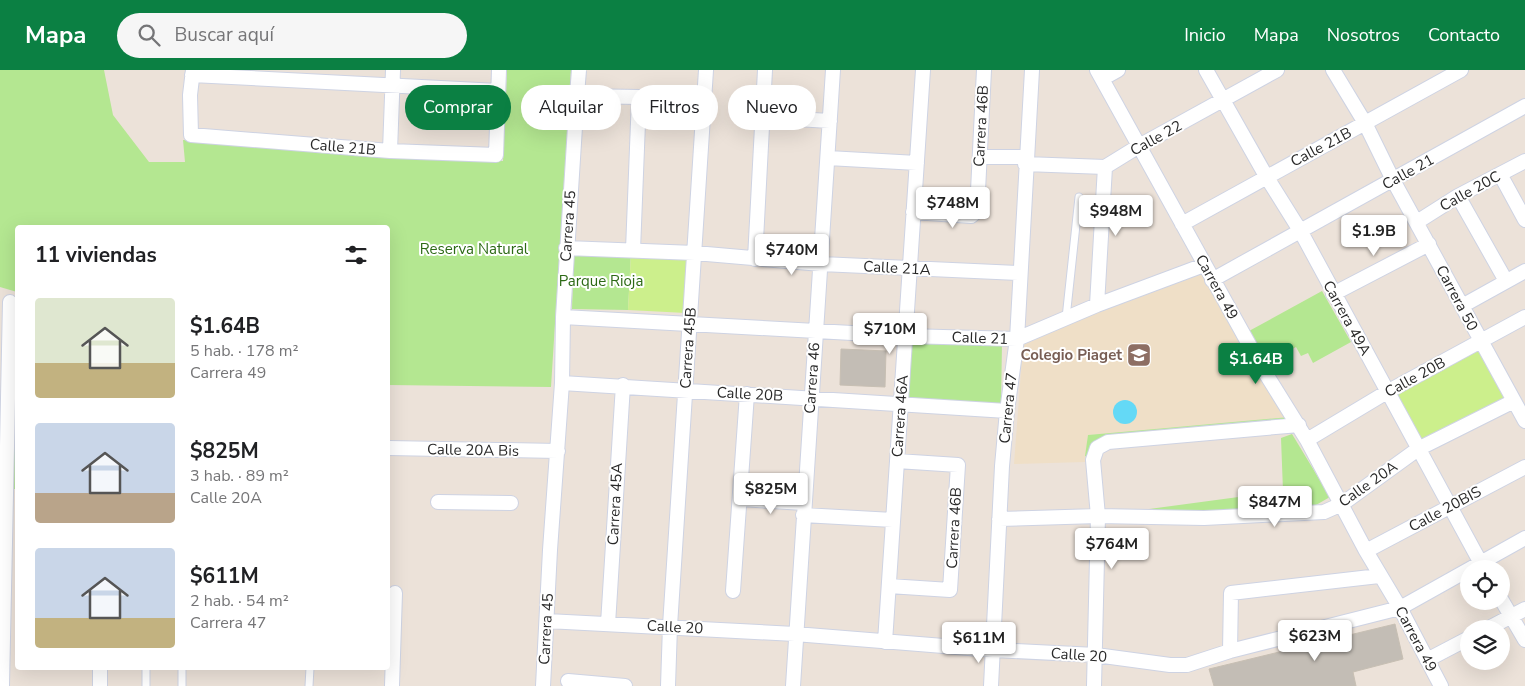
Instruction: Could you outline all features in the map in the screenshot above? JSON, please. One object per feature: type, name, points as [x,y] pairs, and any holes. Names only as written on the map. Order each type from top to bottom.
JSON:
[{"type":"street","points":[[390,151],[393,70]]},
{"type":"street","points":[[498,85],[499,70]]},
{"type":"street","name":"Carrera 45B","points":[[704,85],[706,70]]},
{"type":"street","points":[[763,85],[764,70]]},
{"type":"street","name":"Carrera 46","points":[[792,686],[833,70]]},
{"type":"street","name":"Carrera 46A","points":[[885,642],[923,70]]},
{"type":"street","name":"Carrera 46B","points":[[914,212],[970,216],[977,211],[984,70]]},
{"type":"street","name":"Carrera 47","points":[[990,686],[1007,411],[1017,339],[1025,161],[1032,70]]},
{"type":"street","points":[[1099,74],[1118,70]]},
{"type":"street","name":"Carrera 49A","points":[[1206,70],[1300,232],[1479,560]]},
{"type":"street","name":"Calle 22","points":[[1106,167],[1277,70]]},
{"type":"street","name":"Carrera 50","points":[[1332,70],[1365,124],[1480,342],[1525,420]]},
{"type":"street","name":"Calle 21B","points":[[1182,224],[1461,70]]},
{"type":"street","name":"Carrera 45","points":[[579,85],[582,72]]},
{"type":"street","points":[[192,73],[405,87]]},
{"type":"street","name":"Calle 21B","points":[[192,73],[191,135],[390,151],[496,155],[497,130]]},
{"type":"street","name":"Carrera 49","points":[[1099,74],[1261,366],[1308,440],[1366,552],[1400,608],[1441,686]]},
{"type":"street","name":"Calle 21","points":[[1212,280],[1525,106]]},
{"type":"street","points":[[816,120],[830,121]]},
{"type":"street","name":"Carrera 45","points":[[543,686],[550,550],[562,387],[562,317],[574,130]]},
{"type":"street","points":[[633,250],[638,130]]},
{"type":"street","name":"Carrera 45B","points":[[668,686],[670,626],[701,130]]},
{"type":"street","points":[[755,259],[761,130]]},
{"type":"street","points":[[980,157],[1106,167],[1097,305]]},
{"type":"street","points":[[828,158],[917,163]]},
{"type":"street","name":"Calle 20C","points":[[1417,222],[1458,196],[1525,162]]},
{"type":"street","points":[[1500,174],[1525,220]]},
{"type":"street","points":[[1458,196],[1506,281]]},
{"type":"street","points":[[1333,294],[1429,244]]},
{"type":"street","name":"Calle 21A","points":[[566,248],[695,253],[821,264],[1019,273]]},
{"type":"street","name":"Calle 21","points":[[562,317],[906,336],[1017,339],[1097,305],[1204,265]]},
{"type":"street","points":[[1462,306],[1525,271]]},
{"type":"street","points":[[5,299],[15,311]]},
{"type":"street","points":[[2,686],[5,299]]},
{"type":"street","name":"Calle 20B","points":[[1308,440],[1388,392],[1525,317]]},
{"type":"street","name":"Calle 20B","points":[[562,387],[623,385],[1007,411]]},
{"type":"street","name":"Carrera 45A","points":[[608,624],[623,385]]},
{"type":"street","points":[[733,591],[747,394]]},
{"type":"street","name":"Calle 20A","points":[[999,519],[1098,516],[1204,518],[1324,512],[1342,504],[1418,449],[1514,401]]},
{"type":"street","points":[[1094,686],[1098,516],[1093,460],[1097,448],[1108,442],[1299,425]]},
{"type":"street","name":"Calle 20A Bis","points":[[390,448],[558,451]]},
{"type":"street","name":"Carrera 46B","points":[[889,586],[950,590],[958,465],[897,461]]},
{"type":"street","name":"Calle 20BIS","points":[[1366,552],[1525,467]]},
{"type":"street","points":[[740,499],[893,520]]},
{"type":"street","points":[[438,502],[512,503]]},
{"type":"street","name":"Calle 20","points":[[1490,560],[1525,538]]},
{"type":"street","points":[[1230,651],[1231,592],[1379,576]]},
{"type":"street","name":"Calle 20","points":[[547,621],[795,634],[993,650],[1096,655],[1170,665],[1187,665],[1230,651],[1400,608],[1460,577]]},
{"type":"street","points":[[392,686],[395,593]]},
{"type":"street","points":[[1504,620],[1525,609]]},
{"type":"street","points":[[1507,610],[1525,640]]},
{"type":"street","points":[[1427,660],[1460,643]]},
{"type":"street","points":[[100,670],[100,686]]},
{"type":"street","points":[[568,681],[625,686]]},
{"type":"lane","points":[[1066,318],[1079,197]]},
{"type":"lane","points":[[146,670],[146,686]]},
{"type":"lane","points":[[182,670],[182,686]]},
{"type":"lane","points":[[309,686],[310,670]]},
{"type":"shaded area","name":"Colegio Piaget","points":[[1204,265],[1290,417],[1088,435],[1085,462],[1014,464],[1023,345]]},
{"type":"green space","name":"Reserva Natural","points":[[0,70],[104,70],[113,115],[149,162],[185,162],[183,140],[503,161],[504,130],[511,130],[511,85],[506,85],[507,70],[571,70],[570,85],[521,85],[521,130],[567,130],[551,387],[390,385],[390,225],[15,225],[15,291],[0,287]]},
{"type":"green space","name":"Parque Rioja","points":[[574,252],[631,253],[628,310],[572,309]]},
{"type":"green space","points":[[631,253],[689,255],[686,313],[628,310]]},
{"type":"green space","points":[[1322,291],[1351,342],[1313,363],[1308,353],[1301,356],[1296,347],[1267,362],[1249,331]]},
{"type":"green space","points":[[14,342],[15,489],[12,489]]},
{"type":"green space","points":[[910,342],[1002,343],[1001,405],[907,403]]},
{"type":"green space","points":[[1477,347],[1508,401],[1421,444],[1394,392]]},
{"type":"green space","points":[[1290,417],[1293,422],[1098,440],[1092,459],[1085,456],[1088,435]]},
{"type":"green space","points":[[1292,434],[1330,497],[1316,505],[1286,509],[1112,514],[1283,491],[1281,438]]},
{"type":"water","points":[[1125,400],[1134,403],[1137,412],[1134,421],[1125,424],[1116,421],[1113,412],[1116,403]]},
{"type":"building","points":[[841,349],[886,351],[885,387],[840,385]]},
{"type":"building","points":[[1395,624],[1403,659],[1353,672],[1356,686],[1214,686],[1209,669]]},
{"type":"place","name":"Colegio Piaget","points":[[1139,355]]}]
